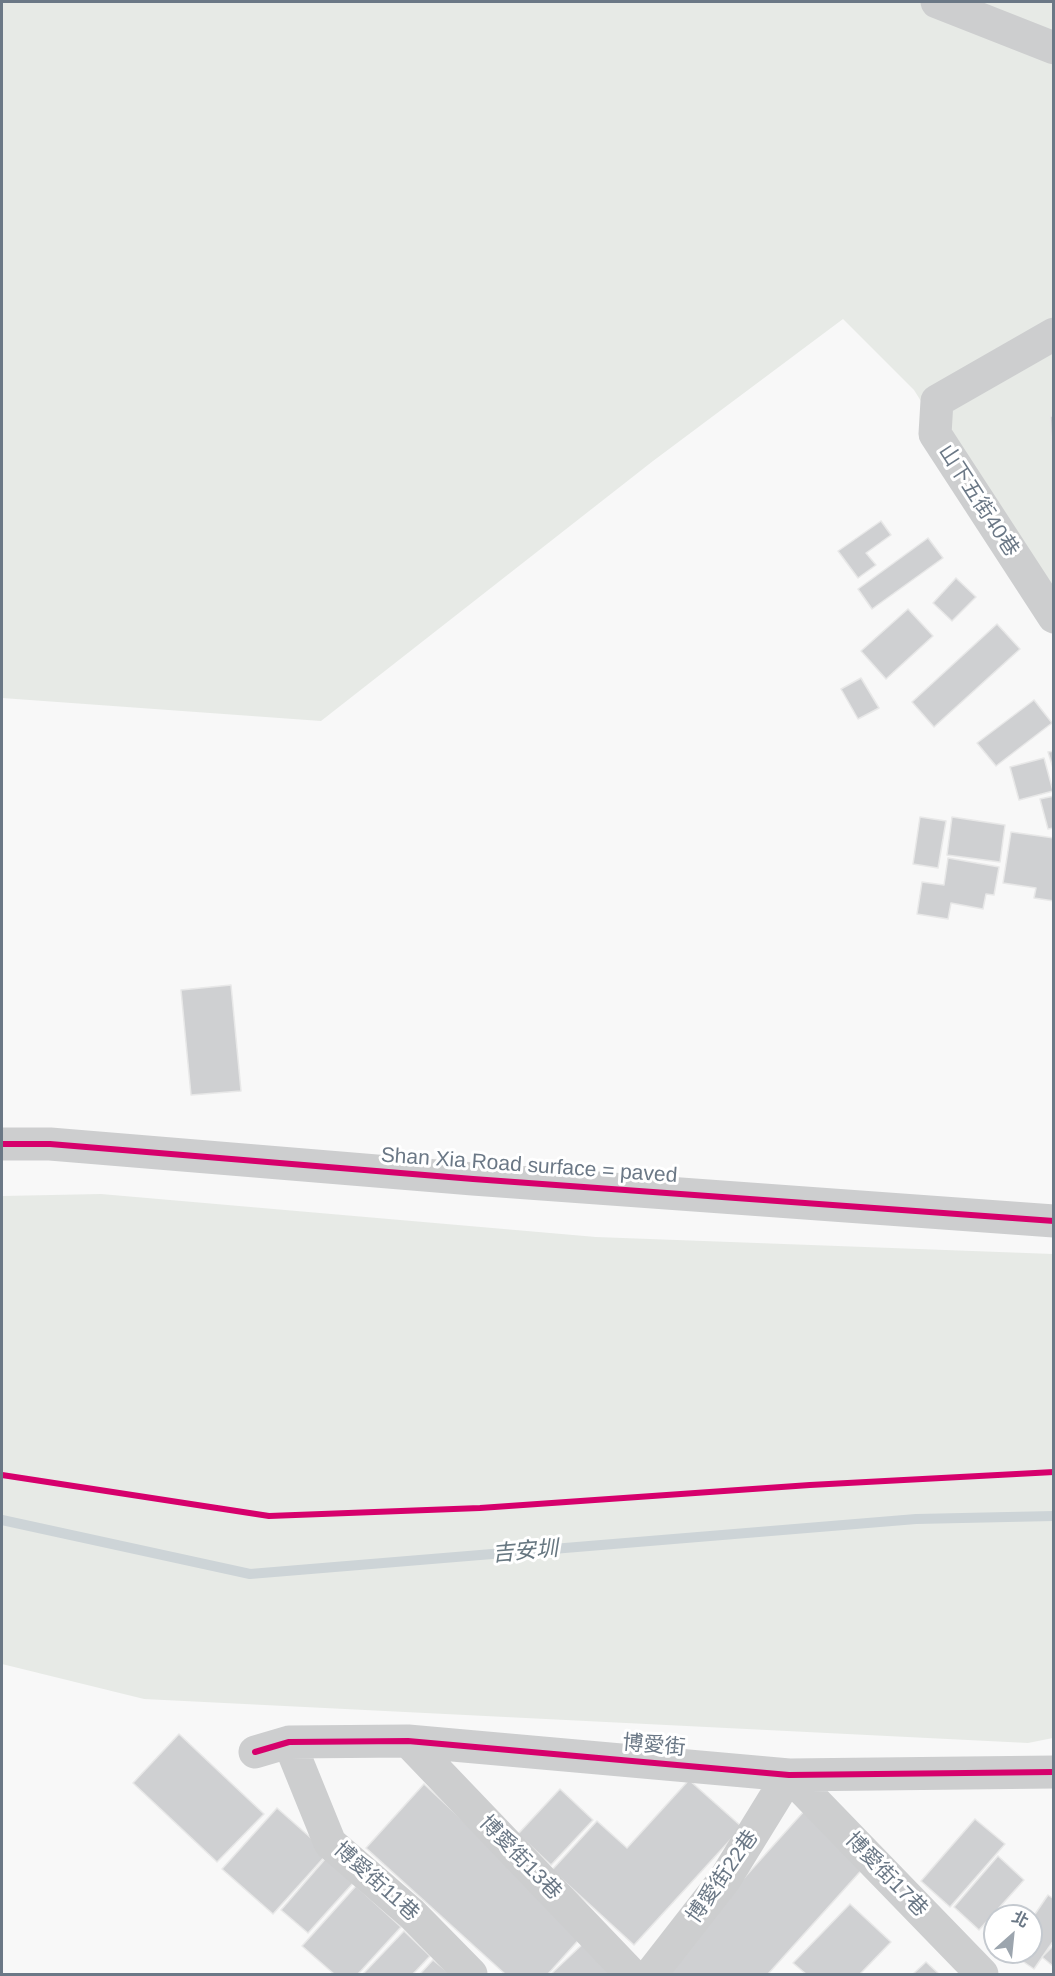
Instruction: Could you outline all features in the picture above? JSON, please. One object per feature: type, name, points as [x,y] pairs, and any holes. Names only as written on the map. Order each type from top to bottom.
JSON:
[{"type":"street","points":[[937,2],[1053,48]]},
{"type":"street","name":"山下五街40巷","points":[[1053,334],[937,401],[935,434],[1053,617]]},
{"type":"street","name":"Shan Xia Road surface = paved","points":[[2,1144],[50,1144],[473,1179],[1053,1221]]},
{"type":"street","name":"博愛街","points":[[255,1752],[289,1742],[408,1741],[789,1775],[1053,1772]]},
{"type":"street","name":"博愛街13巷","points":[[408,1741],[631,1974]]},
{"type":"street","name":"博愛街11巷","points":[[289,1742],[330,1843],[412,1914],[471,1974]]},
{"type":"street","name":"博愛街22巷","points":[[651,1974],[725,1879],[789,1775]]},
{"type":"street","name":"博愛街17巷","points":[[789,1775],[982,1974]]},
{"type":"shaded area","points":[[2,2],[1053,2],[1053,612],[914,390],[843,319],[653,461],[321,721],[2,698]]},
{"type":"shaded area","points":[[101,1194],[596,1237],[1053,1254],[1053,1738],[1028,1743],[144,1699],[2,1664],[2,1196]]},
{"type":"building","points":[[1050,416],[1054,416],[1054,449],[1052,449]]},
{"type":"building","points":[[881,521],[891,535],[866,553],[876,565],[858,578],[838,551]]},
{"type":"building","points":[[928,538],[943,558],[872,609],[858,589]]},
{"type":"building","points":[[956,578],[976,597],[952,621],[933,603]]},
{"type":"building","points":[[908,609],[933,636],[886,679],[861,651]]},
{"type":"building","points":[[997,624],[1020,649],[934,727],[912,702]]},
{"type":"building","points":[[861,678],[879,708],[858,719],[841,689]]},
{"type":"building","points":[[1034,700],[1052,723],[996,766],[977,743]]},
{"type":"building","points":[[1054,751],[1054,771],[1048,752]]},
{"type":"building","points":[[1044,758],[1053,791],[1019,800],[1010,767]]},
{"type":"building","points":[[1054,796],[1054,828],[1048,829],[1040,799]]},
{"type":"building","points":[[920,817],[946,821],[938,868],[913,864]]},
{"type":"building","points":[[952,817],[1005,825],[1000,862],[947,855]]},
{"type":"building","points":[[1011,832],[1054,838],[1054,901],[1034,898],[1036,888],[1003,883]]},
{"type":"building","points":[[948,858],[999,867],[994,895],[986,894],[983,909],[951,903],[948,919],[917,914],[922,882],[944,885]]},
{"type":"building","points":[[231,985],[241,1091],[191,1095],[181,990]]},
{"type":"building","points":[[179,1734],[264,1814],[217,1862],[133,1783]]},
{"type":"building","points":[[689,1780],[742,1827],[634,1945],[552,1870],[597,1821],[627,1848]]},
{"type":"building","points":[[424,1784],[584,1934],[548,1974],[505,1974],[366,1848]]},
{"type":"building","points":[[560,1789],[593,1820],[551,1865],[518,1834]]},
{"type":"building","points":[[277,1808],[328,1853],[273,1914],[222,1869]]},
{"type":"building","points":[[806,1809],[867,1864],[768,1974],[658,1974]]},
{"type":"building","points":[[975,1819],[1005,1844],[950,1907],[921,1881]]},
{"type":"building","points":[[998,1856],[1024,1880],[1002,1904],[983,1904],[983,1926],[979,1930],[954,1907]]},
{"type":"building","points":[[326,1858],[354,1882],[308,1933],[281,1910]]},
{"type":"building","points":[[356,1886],[401,1927],[358,1974],[334,1974],[302,1946]]},
{"type":"building","points":[[1048,1895],[1054,1899],[1054,1940],[1043,1956],[1043,1904]]},
{"type":"building","points":[[850,1904],[891,1942],[860,1974],[806,1974],[793,1963]]},
{"type":"building","points":[[404,1931],[430,1956],[413,1974],[363,1974]]},
{"type":"building","points":[[586,1941],[613,1969],[607,1974],[551,1974]]},
{"type":"building","points":[[1054,1945],[1054,1967],[1043,1958]]},
{"type":"building","points":[[433,1960],[450,1974],[420,1974]]},
{"type":"building","points":[[926,1962],[939,1974],[913,1974]]},
{"type":"building","points":[[1027,1964],[1037,1964],[1034,1969]]},
{"type":"waterway","name":"吉安圳","points":[[2,1520],[250,1574],[916,1519],[1054,1516]]},
{"type":"cycle path","points":[[2,1144],[50,1144],[473,1179],[1054,1221]]},
{"type":"cycle path","points":[[2,1475],[269,1516],[480,1508],[810,1485],[1054,1472]]},
{"type":"cycle path","points":[[255,1752],[289,1742],[408,1741],[789,1775],[1054,1772]]}]
